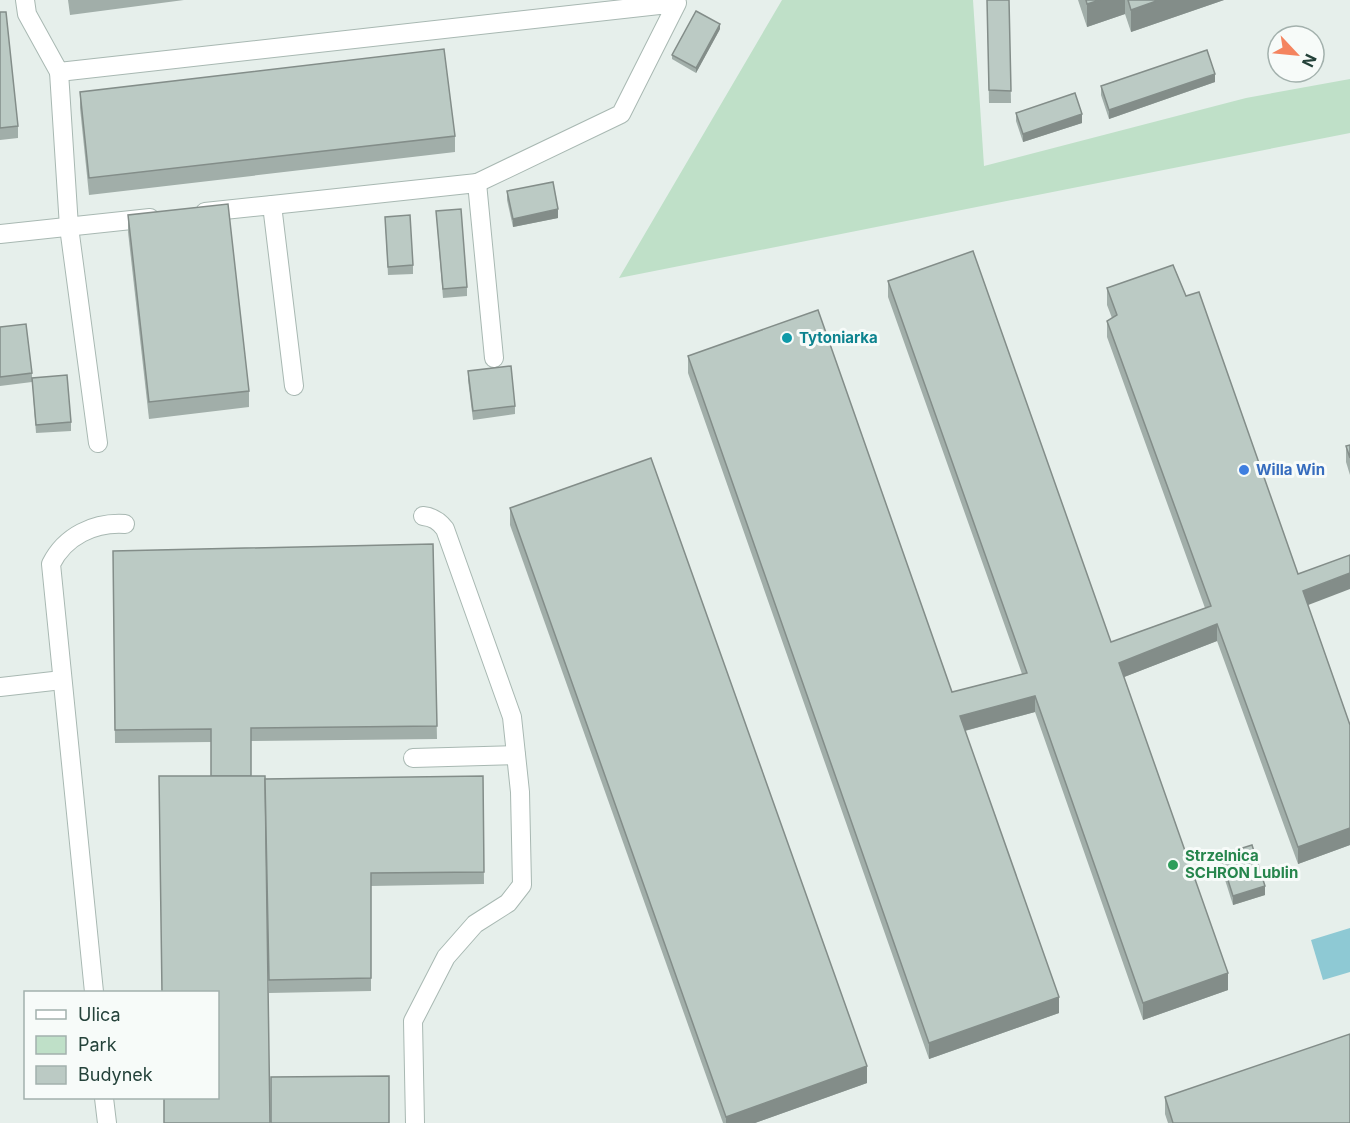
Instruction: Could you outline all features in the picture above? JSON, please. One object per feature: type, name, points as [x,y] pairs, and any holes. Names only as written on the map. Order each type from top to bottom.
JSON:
[{"type":"lane","points":[[26,0],[27,14],[59,72],[69,227],[98,443]]},
{"type":"lane","points":[[59,72],[677,3],[621,114],[477,183],[193,213]]},
{"type":"lane","points":[[477,183],[494,358]]},
{"type":"lane","points":[[272,205],[294,386]]},
{"type":"lane","points":[[0,234],[171,216]]},
{"type":"lane","points":[[415,1123],[414,1021],[446,957],[475,924],[508,903],[522,885],[520,792],[512,717],[445,529],[430,516],[423,516]]},
{"type":"lane","points":[[94,991],[51,564],[67,541],[84,531],[99,526],[125,524]]},
{"type":"lane","points":[[0,687],[62,680]]},
{"type":"lane","points":[[413,758],[516,755]]},
{"type":"lane","points":[[105,1099],[107,1123]]},
{"type":"green space","points":[[782,0],[973,0],[984,166],[1246,98],[1350,79],[1350,133],[619,278]]},
{"type":"water","points":[[1350,928],[1350,972],[1323,980],[1311,940]]},
{"type":"building","points":[[987,0],[1009,0],[1011,91],[989,90]]},
{"type":"building","points":[[1086,0],[1100,0],[1087,4]]},
{"type":"building","points":[[1128,0],[1159,0],[1131,10]]},
{"type":"building","points":[[696,11],[720,24],[696,68],[672,55]]},
{"type":"building","points":[[0,12],[6,12],[18,126],[0,128]]},
{"type":"building","points":[[444,49],[455,136],[89,178],[80,92]]},
{"type":"building","points":[[1207,50],[1215,74],[1109,110],[1101,86]]},
{"type":"building","points":[[1075,93],[1082,114],[1023,134],[1016,113]]},
{"type":"building","points":[[553,182],[558,209],[513,219],[507,191]]},
{"type":"building","points":[[228,204],[249,391],[149,402],[128,215]]},
{"type":"building","points":[[461,209],[467,287],[443,289],[436,211]]},
{"type":"building","points":[[410,215],[413,265],[388,267],[385,217]]},
{"type":"building","points":[[973,251],[1111,642],[1211,606],[1107,321],[1117,315],[1107,288],[1173,265],[1186,296],[1199,292],[1298,574],[1350,555],[1350,573],[1303,591],[1350,725],[1350,828],[1298,847],[1217,624],[1119,663],[1228,973],[1143,1003],[1035,696],[960,716],[1059,997],[929,1043],[688,356],[818,310],[952,692],[1027,673],[888,281]]},
{"type":"building","points":[[26,324],[32,373],[0,377],[0,327]]},
{"type":"building","points":[[511,366],[515,406],[473,411],[468,371]]},
{"type":"building","points":[[67,375],[71,422],[36,425],[32,378]]},
{"type":"building","points":[[1350,445],[1350,458],[1346,446]]},
{"type":"building","points":[[651,458],[867,1066],[726,1117],[510,508]]},
{"type":"building","points":[[433,544],[437,726],[251,728],[251,776],[211,776],[211,729],[115,730],[113,551]]},
{"type":"building","points":[[159,776],[265,776],[270,1123],[164,1123],[164,1099],[219,1099],[219,991],[162,991]]},
{"type":"building","points":[[483,776],[484,872],[371,873],[371,978],[269,980],[265,779]]},
{"type":"building","points":[[1252,845],[1265,886],[1233,896],[1220,855]]},
{"type":"building","points":[[1350,1034],[1350,1123],[1173,1123],[1165,1097]]},
{"type":"building","points":[[389,1076],[389,1123],[271,1123],[271,1077]]},
{"type":"place","name":"Tytoniarka","points":[[787,338]]},
{"type":"place","name":"Willa Win","points":[[1244,470]]},
{"type":"place","name":"Strzelnica SCHRON Lublin","points":[[1173,865]]}]
